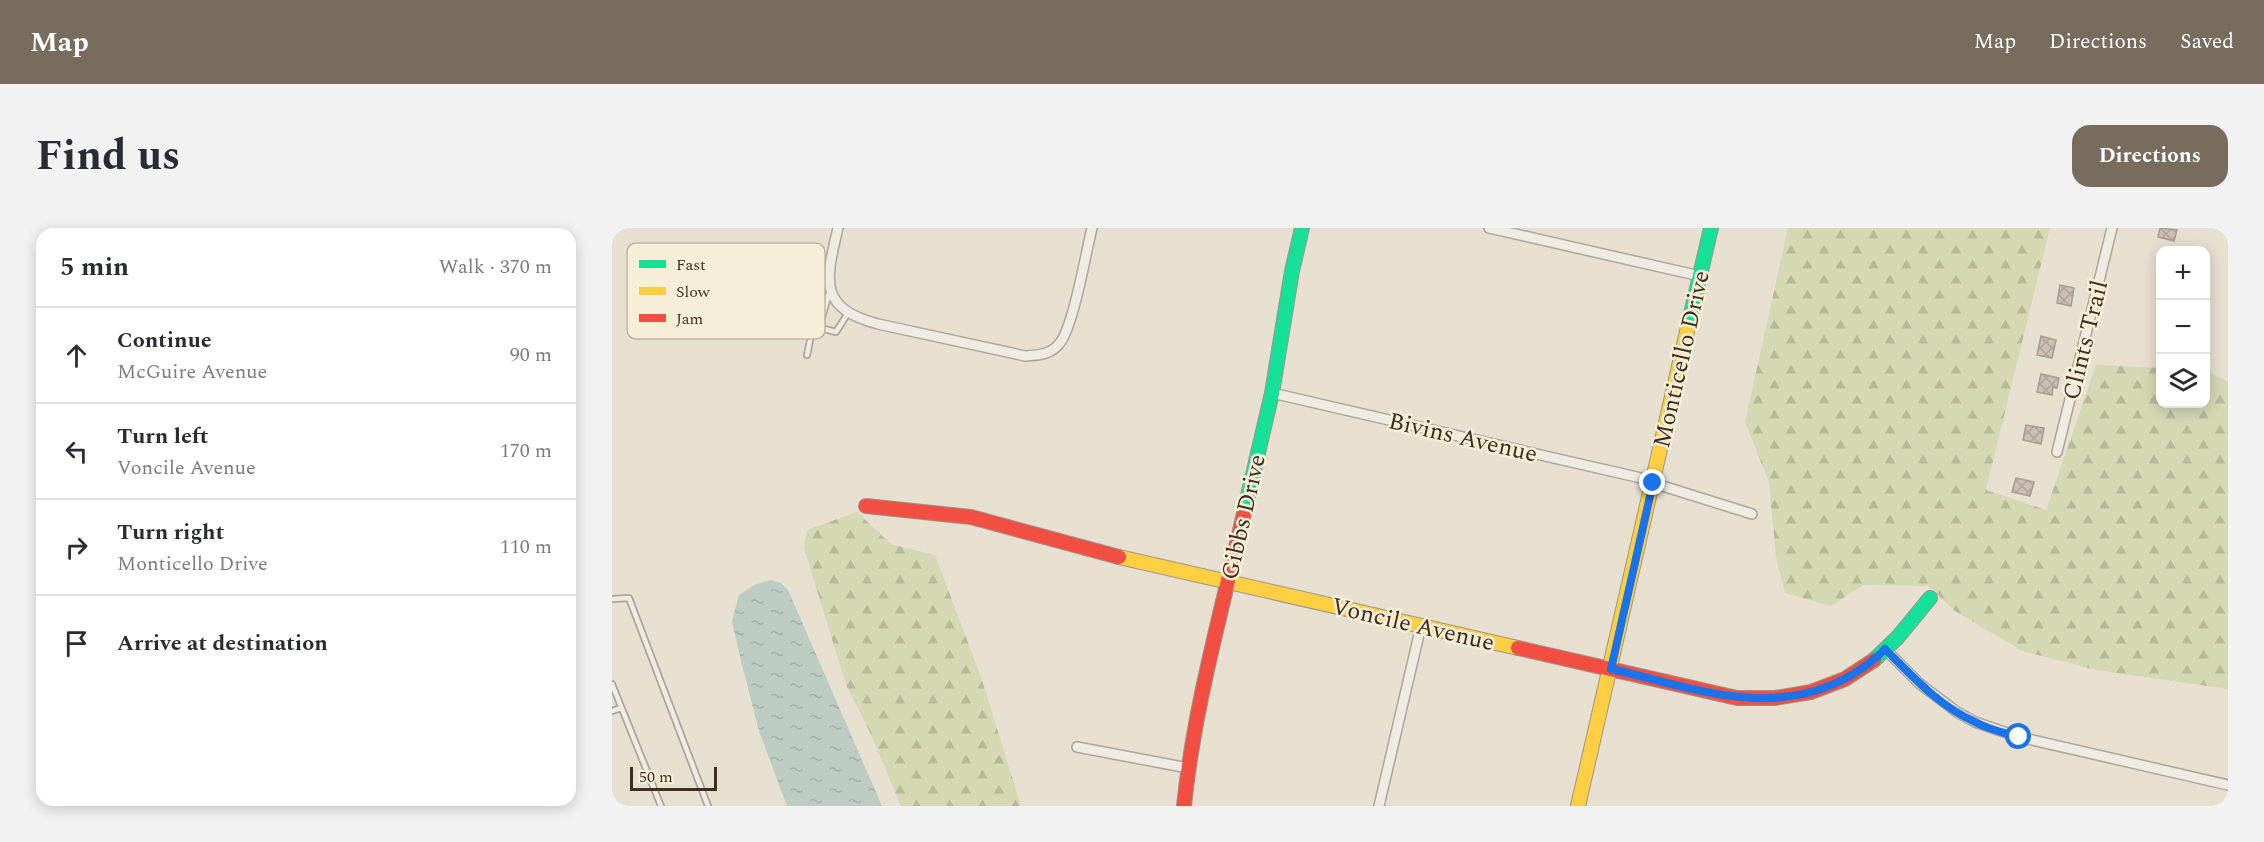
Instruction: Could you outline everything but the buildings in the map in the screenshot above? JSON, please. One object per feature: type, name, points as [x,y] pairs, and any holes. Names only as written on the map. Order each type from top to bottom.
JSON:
[{"type":"street","points":[[838,228],[828,270],[830,288],[838,303],[848,313],[860,320],[1025,356],[1042,355],[1052,351],[1061,343],[1072,311],[1092,228]]},
{"type":"street","name":"Gibbs Drive","points":[[1184,806],[1188,768],[1272,393],[1292,271],[1302,228]]},
{"type":"street","points":[[1489,228],[1700,276]]},
{"type":"street","name":"Monticello Drive","points":[[1578,806],[1711,228]]},
{"type":"street","name":"Clints Trail","points":[[2057,452],[2112,228]]},
{"type":"street","name":"Bivins Avenue","points":[[1272,393],[1654,482],[1752,514]]},
{"type":"street","name":"Voncile Avenue","points":[[866,506],[971,517],[1062,543],[1228,583],[1737,698],[1772,700],[1798,696],[1839,681],[1877,658],[1929,598]]},
{"type":"street","points":[[1379,806],[1421,626]]},
{"type":"street","points":[[1885,649],[1920,684],[1957,712],[1975,722],[2019,737],[2228,784]]},
{"type":"street","points":[[1077,747],[1188,768]]},
{"type":"lane","points":[[825,302],[830,288]]},
{"type":"lane","points":[[825,329],[836,332],[848,313]]},
{"type":"lane","points":[[807,355],[812,339]]},
{"type":"lane","points":[[612,599],[629,598],[708,806]]},
{"type":"lane","points":[[612,684],[661,806]]},
{"type":"lane","points":[[612,711],[621,708]]},
{"type":"green space","points":[[1788,228],[2050,228],[1986,490],[2046,510],[2096,365],[2156,368],[2156,408],[2210,408],[2210,372],[2228,382],[2228,689],[2096,670],[2022,651],[1955,611],[1928,586],[1863,585],[1831,606],[1785,593],[1776,557],[1769,482],[1745,422]]},
{"type":"green space","points":[[857,512],[891,544],[935,555],[981,677],[1021,806],[901,806],[869,730],[846,685],[804,548],[807,530]]},
{"type":"water","points":[[770,580],[781,583],[788,590],[882,806],[787,806],[759,731],[732,621],[739,595],[754,585]]},
{"type":"traffic: fast","points":[[1244,513],[1272,393],[1292,271],[1302,228]]},
{"type":"traffic: fast","points":[[1688,327],[1711,228]]},
{"type":"traffic: fast","points":[[1874,660],[1898,637],[1930,598]]},
{"type":"traffic: slow","points":[[1578,806],[1688,327]]},
{"type":"traffic: slow","points":[[1119,557],[1518,648]]},
{"type":"traffic: jam","points":[[866,506],[971,517],[1119,557]]},
{"type":"traffic: jam","points":[[1184,806],[1194,732],[1244,513]]},
{"type":"traffic: jam","points":[[1518,648],[1737,698],[1775,698],[1811,692],[1845,679],[1874,660]]},
{"type":"route","points":[[1653,483],[1611,669],[1737,698],[1772,700],[1822,689],[1856,672],[1877,658],[1885,649],[1920,684],[1957,712],[1975,722],[2019,737]]}]
